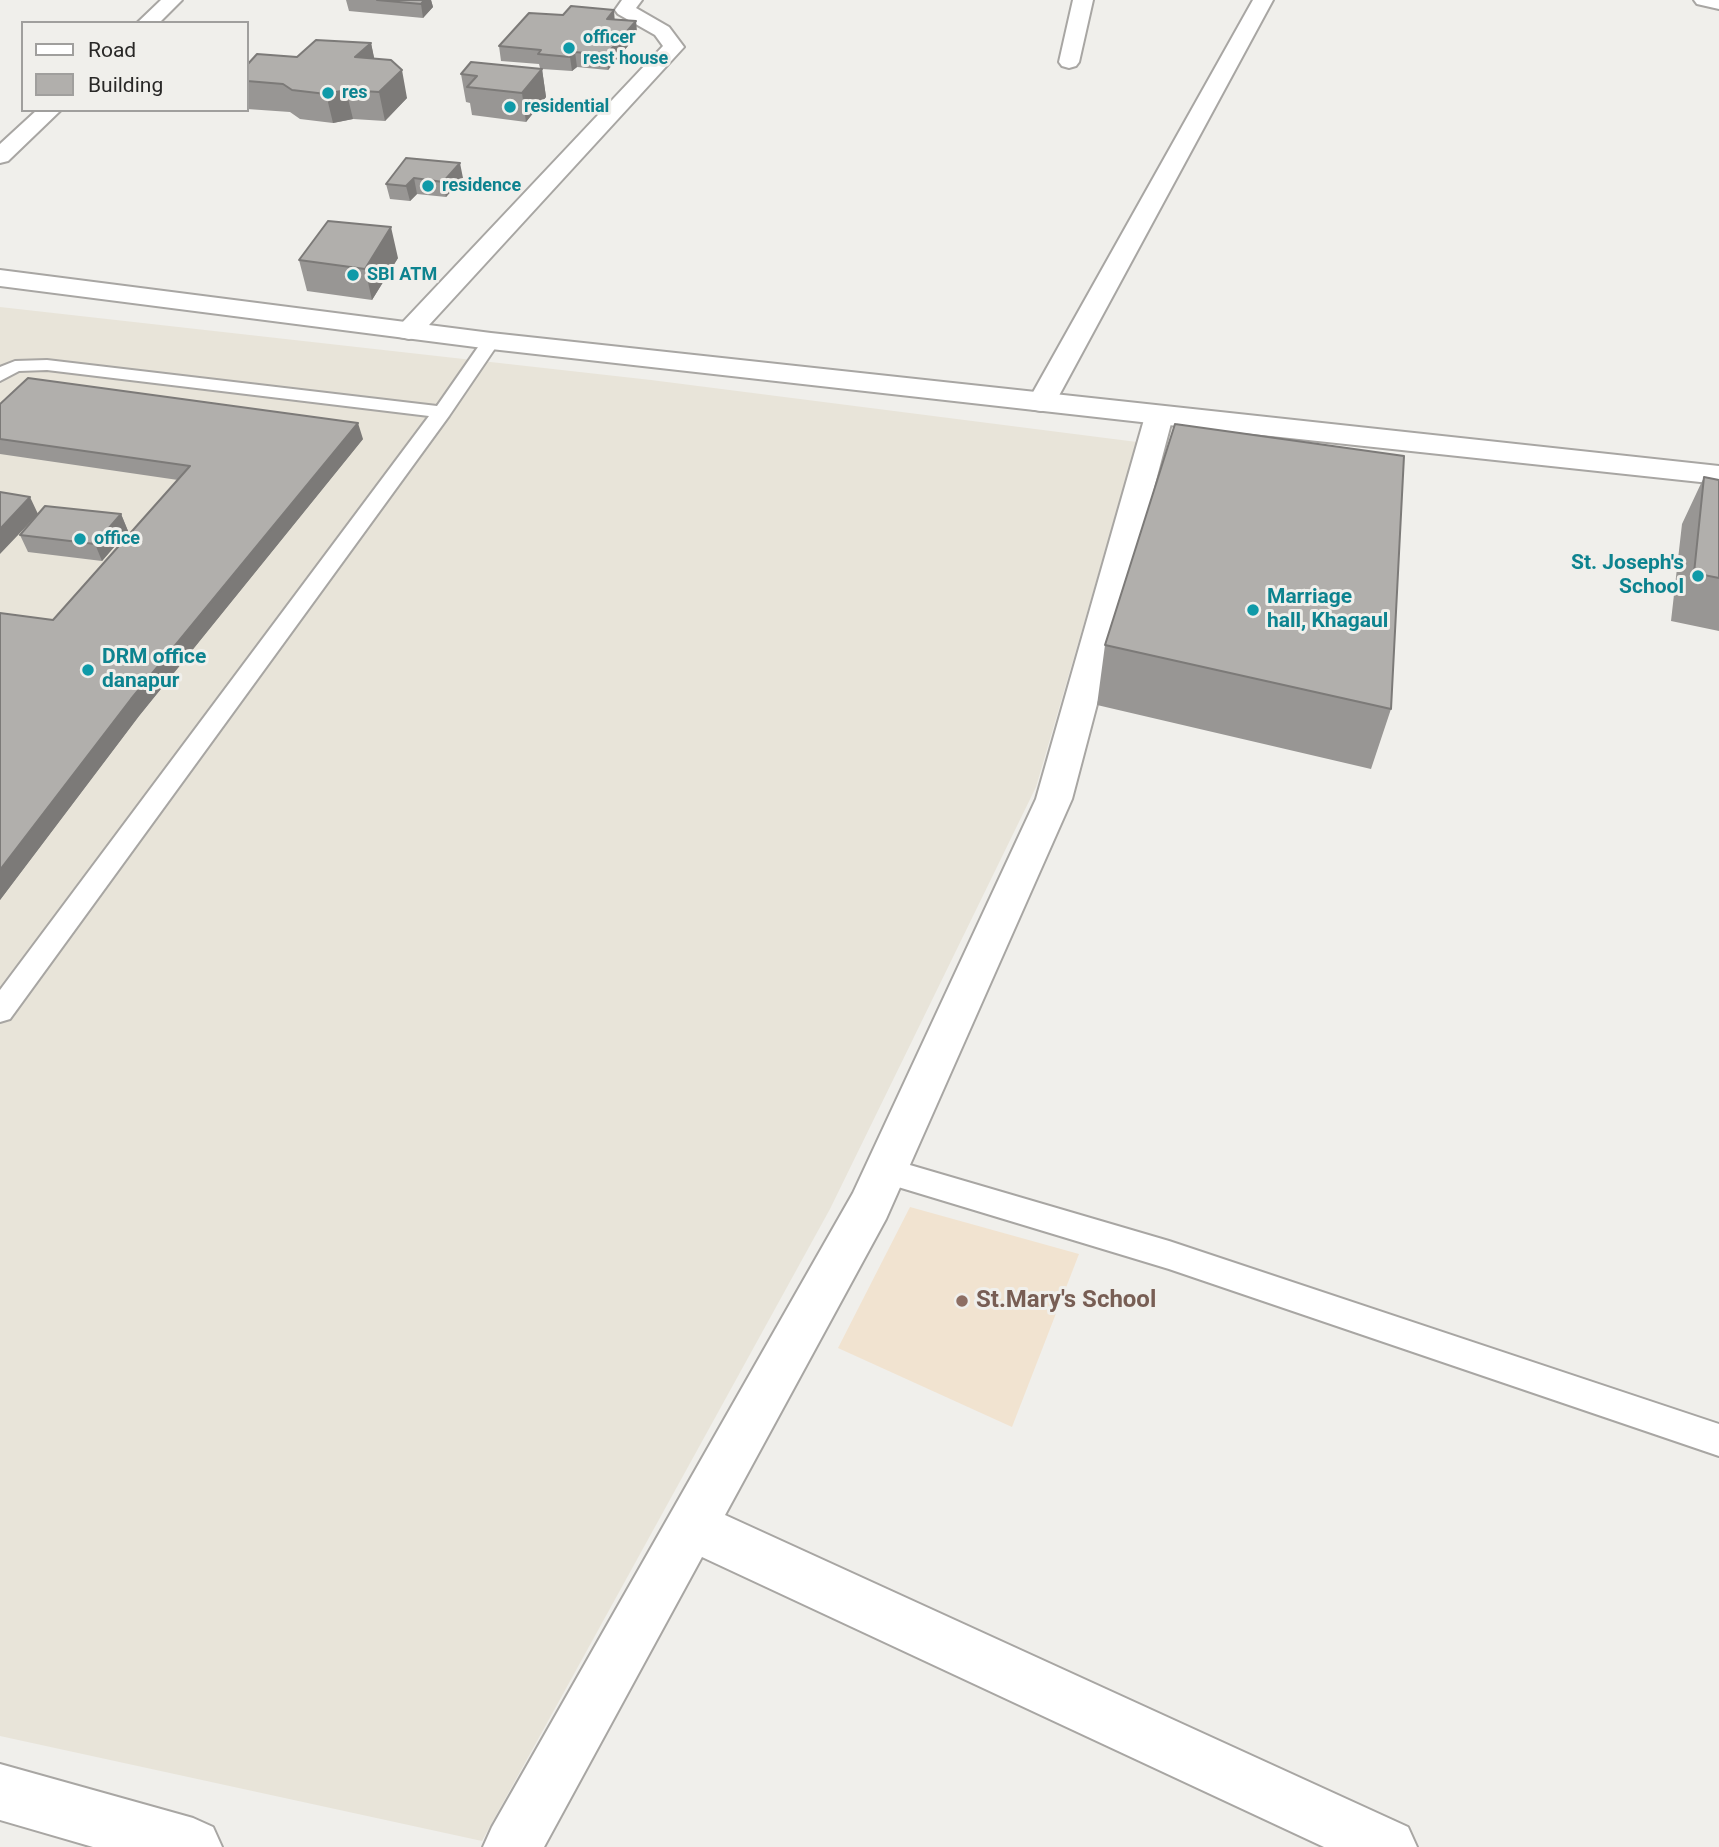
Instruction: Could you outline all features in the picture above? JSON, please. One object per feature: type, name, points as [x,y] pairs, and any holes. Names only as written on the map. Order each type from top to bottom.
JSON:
[{"type":"street","points":[[150,21],[173,0]]},
{"type":"street","points":[[409,331],[674,47],[662,32],[625,10],[632,0]]},
{"type":"street","points":[[1069,62],[1083,0]]},
{"type":"street","points":[[1041,403],[1263,0]]},
{"type":"street","points":[[1704,0],[1719,3]]},
{"type":"street","points":[[0,156],[48,112]]},
{"type":"street","points":[[0,278],[491,341],[1719,475]]},
{"type":"street","points":[[512,1847],[864,1217],[886,1171],[1054,799],[1159,416]]},
{"type":"street","points":[[692,1526],[1388,1847]]},
{"type":"street","points":[[0,1792],[193,1847]]},
{"type":"lane","points":[[0,1011],[442,412],[491,341]]},
{"type":"lane","points":[[0,375],[15,366],[47,365],[442,412]]},
{"type":"lane","points":[[886,1171],[1169,1255],[1719,1440]]},
{"type":"shaded area","points":[[0,307],[651,380],[1137,442],[1036,787],[830,1209],[482,1841],[0,1736]]},
{"type":"shaded area","name":"St.Mary's School","points":[[910,1207],[1079,1254],[1012,1427],[838,1348]]},
{"type":"building","points":[[377,0],[424,0],[421,4]]},
{"type":"building","points":[[571,6],[614,10],[607,19],[636,21],[606,55],[575,52],[570,57],[538,54],[541,50],[499,46],[529,13],[563,15]]},
{"type":"building","points":[[316,40],[371,43],[355,57],[391,60],[402,70],[379,92],[346,90],[326,94],[292,90],[283,84],[248,81],[248,64],[257,54],[297,57]]},
{"type":"building","points":[[471,62],[542,69],[522,93],[467,87],[477,76],[461,74]]},
{"type":"building","points":[[406,158],[460,163],[443,182],[414,178],[406,186],[386,184]]},
{"type":"building","points":[[328,221],[391,227],[365,269],[299,260]]},
{"type":"building","name":"DRM office danapur","points":[[28,378],[358,423],[131,699],[0,870],[0,613],[53,620],[190,466],[0,439],[0,404]]},
{"type":"building","name":"Marriage hall, Khagaul","points":[[1175,424],[1404,456],[1391,709],[1105,645]]},
{"type":"building","points":[[1704,477],[1719,480],[1719,578],[1694,573]]},
{"type":"building","points":[[0,492],[30,497],[0,529]]},
{"type":"building","points":[[45,506],[121,514],[95,544],[20,535]]},
{"type":"place","name":"officer rest house","points":[[569,48]]},
{"type":"place","name":"res","points":[[328,93]]},
{"type":"place","name":"residential","points":[[510,107]]},
{"type":"place","name":"residence","points":[[428,186]]},
{"type":"place","name":"SBI ATM","points":[[353,275]]},
{"type":"place","name":"office","points":[[80,539]]},
{"type":"place","name":"St. Joseph's School","points":[[1698,576]]},
{"type":"place","name":"Marriage hall, Khagaul","points":[[1253,610]]},
{"type":"place","name":"DRM office danapur","points":[[88,670]]},
{"type":"place","name":"St.Mary's School","points":[[962,1301]]}]
